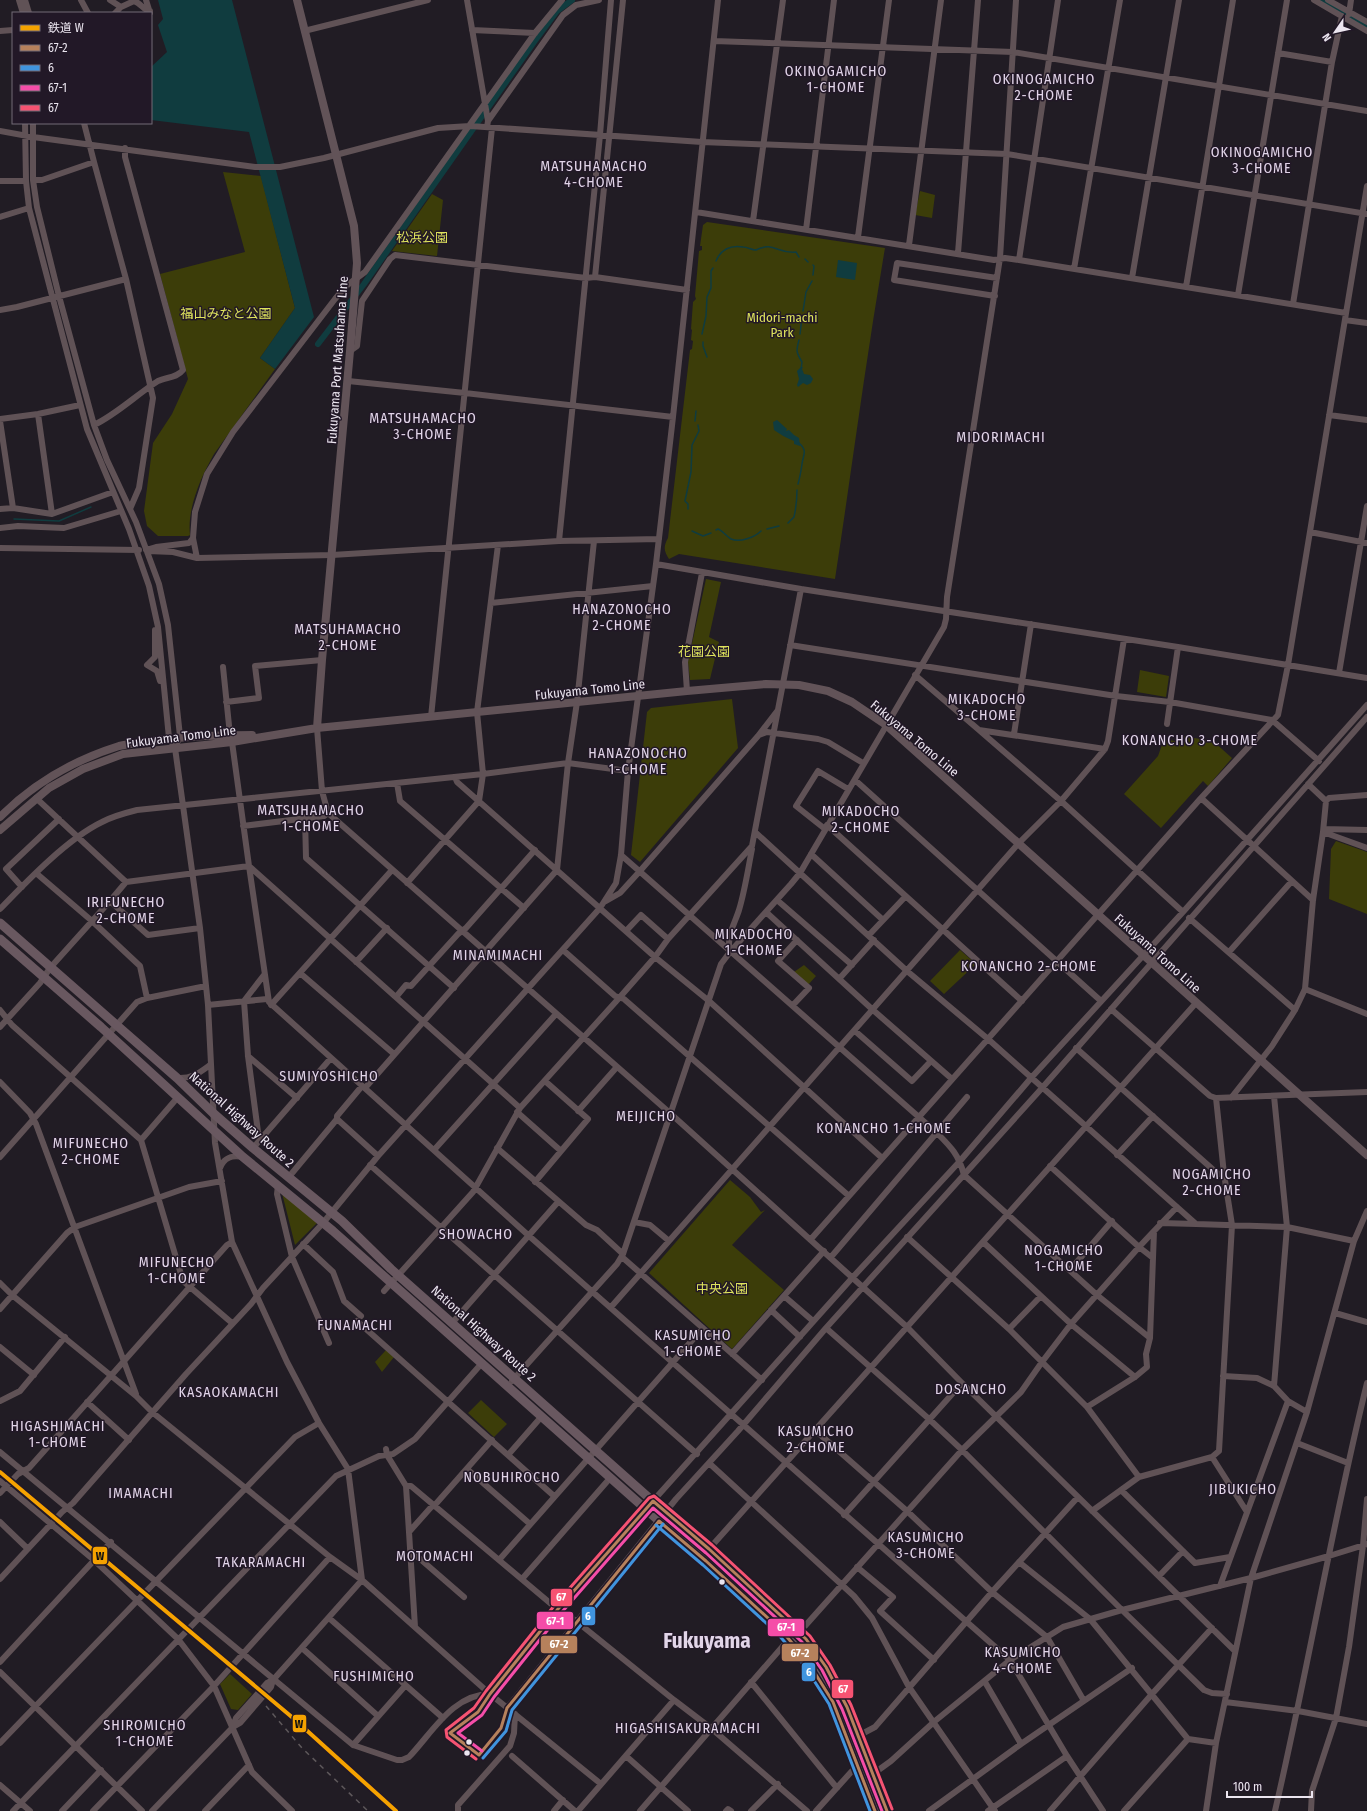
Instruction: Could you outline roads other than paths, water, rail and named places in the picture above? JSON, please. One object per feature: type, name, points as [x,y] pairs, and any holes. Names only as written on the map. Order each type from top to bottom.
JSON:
[{"type":"highway","name":"National Highway Route 2","points":[[0,923],[177,1078],[213,1113],[253,1148],[288,1178],[320,1202],[399,1275],[595,1450],[709,1549],[799,1631],[826,1667],[847,1707],[887,1811]]},
{"type":"highway","name":"National Highway Route 2","points":[[0,939],[44,979],[109,1034],[243,1157],[278,1185],[391,1283],[706,1561],[790,1639],[808,1662],[830,1696],[875,1811]]},
{"type":"main road","name":"Fukuyama Port Matsuhama Line","points":[[297,0],[354,226],[357,263],[317,728]]},
{"type":"main road","name":"Fukuyama Tomo Line","points":[[0,830],[49,788],[83,770],[123,754],[317,728],[687,690],[766,684],[810,686],[832,692],[852,702],[886,725],[1150,963],[1367,1155]]},
{"type":"main road","name":"Fukuyama Tomo Line","points":[[0,817],[18,799],[33,788],[80,761],[120,746],[180,736],[231,739]]},
{"type":"street","points":[[18,0],[22,12]]},
{"type":"street","points":[[25,0],[29,12]]},
{"type":"street","points":[[81,0],[87,12]]},
{"type":"street","points":[[110,0],[121,7]]},
{"type":"street","points":[[304,31],[428,0]]},
{"type":"street","points":[[431,717],[479,264],[489,125],[467,0]]},
{"type":"street","points":[[198,558],[193,538],[195,512],[207,474],[233,432],[335,299],[355,279],[365,272],[535,33],[562,0]]},
{"type":"street","points":[[489,125],[563,15],[576,5],[599,0]]},
{"type":"street","points":[[559,541],[574,406],[600,135],[611,0]]},
{"type":"street","points":[[594,277],[610,136],[623,0]]},
{"type":"street","points":[[0,1579],[130,1440],[152,1412],[331,1213],[378,1156],[602,905],[616,883],[621,855],[628,771],[659,539],[718,0]]},
{"type":"street","points":[[753,221],[783,0]]},
{"type":"street","points":[[806,230],[834,0]]},
{"type":"street","points":[[858,237],[889,0]]},
{"type":"street","points":[[909,246],[941,0]]},
{"type":"street","points":[[958,253],[978,0]]},
{"type":"street","points":[[507,1386],[592,1292],[623,1255],[721,964],[800,873],[944,627],[949,581],[1000,258],[1016,0]]},
{"type":"street","points":[[1019,260],[1058,0]]},
{"type":"street","points":[[1074,269],[1120,0]]},
{"type":"street","points":[[1132,278],[1179,0]]},
{"type":"street","points":[[1186,287],[1233,0]]},
{"type":"street","points":[[1238,295],[1256,195],[1287,0]]},
{"type":"street","points":[[1314,0],[1342,16],[1349,16],[1367,22]]},
{"type":"street","points":[[1328,0],[1367,31]]},
{"type":"street","points":[[1349,16],[1351,0]]},
{"type":"street","points":[[116,12],[121,7],[134,1],[150,12]]},
{"type":"street","points":[[147,1],[150,12]]},
{"type":"street","points":[[1293,304],[1327,104],[1332,62],[1342,16]]},
{"type":"street","points":[[0,31],[12,30]]},
{"type":"street","points":[[472,30],[535,33]]},
{"type":"street","points":[[714,41],[1013,52],[1367,111]]},
{"type":"street","points":[[1278,53],[1332,62]]},
{"type":"street","points":[[25,124],[26,181],[29,208],[94,425],[119,488],[130,509],[159,584],[168,625],[180,736],[175,748]]},
{"type":"street","points":[[33,124],[34,194],[80,405],[87,429],[136,549],[149,586],[156,620],[169,738],[175,748],[200,928],[208,1005],[215,1142],[232,1242],[287,1362],[319,1424],[348,1469],[362,1580],[273,1680],[267,1683],[236,1718],[233,1727],[152,1811]]},
{"type":"street","points":[[84,124],[126,279],[153,398],[139,488],[130,509]]},
{"type":"street","points":[[0,131],[33,137],[90,143],[255,167],[280,167],[324,158],[438,128],[489,125],[610,136],[702,142],[817,146],[870,150],[1007,154],[1365,214]]},
{"type":"street","points":[[94,425],[159,380],[180,374],[183,370],[125,157],[125,148]]},
{"type":"street","points":[[33,180],[42,180],[94,162]]},
{"type":"street","points":[[0,181],[26,181]]},
{"type":"street","points":[[810,1239],[1058,962],[1201,798],[1278,715],[1288,665],[1346,313],[1365,214],[1367,186]]},
{"type":"street","points":[[0,217],[29,208]]},
{"type":"street","points":[[696,212],[994,260],[1000,258],[1019,260],[1346,313]]},
{"type":"street","points":[[350,351],[357,346],[362,301],[390,259],[395,256],[479,264],[586,278],[594,277],[687,290]]},
{"type":"street","points":[[994,296],[894,280],[897,263],[997,278]]},
{"type":"street","points":[[0,310],[17,308],[56,296],[126,279]]},
{"type":"street","points":[[1345,320],[1367,324]]},
{"type":"street","points":[[348,381],[673,417]]},
{"type":"street","points":[[13,508],[0,420],[80,405]]},
{"type":"street","points":[[38,414],[52,514]]},
{"type":"street","points":[[1329,415],[1367,420]]},
{"type":"street","points":[[0,509],[13,508],[52,514],[113,492]]},
{"type":"street","points":[[1339,673],[1364,542],[1367,506]]},
{"type":"street","points":[[0,528],[18,526],[64,528],[121,511]]},
{"type":"street","points":[[1310,532],[1364,542]]},
{"type":"street","points":[[146,550],[156,547],[189,543],[193,538]]},
{"type":"street","points":[[0,548],[136,549],[173,552],[198,558],[332,556],[559,541],[659,539]]},
{"type":"street","points":[[288,1178],[337,1119],[337,1116],[454,988],[557,870],[594,541]]},
{"type":"street","points":[[407,882],[479,801],[483,774],[477,712],[498,545]]},
{"type":"street","points":[[656,564],[801,589],[1178,647],[1367,678]]},
{"type":"street","points":[[687,690],[685,662],[702,573]]},
{"type":"street","points":[[491,603],[589,594],[653,586]]},
{"type":"street","points":[[730,952],[728,945],[729,939],[739,909],[755,832],[801,589]]},
{"type":"street","points":[[156,620],[155,657],[147,665],[158,671],[166,704]]},
{"type":"street","points":[[1014,734],[1031,624]]},
{"type":"street","points":[[611,1307],[979,891],[1018,844],[1061,801],[1105,749],[1108,741],[1116,696],[1124,639]]},
{"type":"street","points":[[790,644],[1116,696],[1170,702],[1272,720],[1318,761]]},
{"type":"street","points":[[1167,724],[1178,647]]},
{"type":"street","points":[[226,702],[259,698],[255,666],[322,660]]},
{"type":"street","points":[[223,667],[231,739],[269,1002],[592,1292],[611,1307],[743,1424],[877,1545],[1010,1660],[1048,1726],[1103,1811]]},
{"type":"street","points":[[915,675],[1138,869],[1183,912]]},
{"type":"street","points":[[490,1694],[558,1609],[646,1509],[697,1454],[813,1321],[960,1161],[1031,1078],[1183,912],[1367,705]]},
{"type":"street","points":[[602,905],[620,893],[640,872],[758,736],[779,708]]},
{"type":"street","points":[[507,1708],[659,1520],[863,1286],[1042,1088],[1367,716]]},
{"type":"street","points":[[317,728],[322,791],[328,813],[616,1068],[671,1114],[863,1286],[907,1327],[995,1416],[1236,1651]]},
{"type":"street","points":[[979,730],[1014,734],[1105,749]]},
{"type":"street","points":[[758,736],[767,732],[818,739],[828,742],[863,763]]},
{"type":"street","points":[[0,909],[36,872],[78,837],[100,822],[137,810],[483,774],[568,763],[628,771]]},
{"type":"street","points":[[848,789],[818,771],[796,806],[826,827],[1022,1001]]},
{"type":"street","points":[[455,777],[457,782],[557,870],[602,905],[626,931],[709,1001],[882,1158]]},
{"type":"street","points":[[854,780],[1101,1001]]},
{"type":"street","points":[[396,783],[400,801],[502,887],[524,908]]},
{"type":"street","points":[[1308,784],[1326,801]]},
{"type":"street","points":[[1326,801],[1329,798],[1367,795]]},
{"type":"street","points":[[36,798],[126,882]]},
{"type":"street","points":[[1201,798],[1246,841],[1313,900]]},
{"type":"street","points":[[1231,1098],[1272,1046],[1295,1010],[1305,989],[1313,900],[1324,831],[1326,801]]},
{"type":"street","points":[[243,826],[305,817],[324,816],[328,813]]},
{"type":"street","points":[[305,817],[306,858],[454,988]]},
{"type":"street","points":[[22,887],[6,869],[59,819]]},
{"type":"street","points":[[1324,831],[1367,830]]},
{"type":"street","points":[[1324,831],[1367,848]]},
{"type":"street","points":[[755,832],[907,971],[988,1040],[1196,1224]]},
{"type":"street","points":[[384,1291],[473,1192],[519,1110],[620,998],[655,957],[668,939],[752,846]]},
{"type":"street","points":[[396,997],[406,985],[411,986],[535,850]]},
{"type":"street","points":[[811,854],[883,920]]},
{"type":"street","points":[[621,855],[937,1132],[955,1152],[960,1161],[964,1175],[1097,1295],[1150,1338]]},
{"type":"street","points":[[0,1027],[44,979],[50,968],[110,902],[126,882],[249,866]]},
{"type":"street","points":[[249,866],[494,1085],[561,1151]]},
{"type":"street","points":[[208,1005],[244,1001],[269,1002],[300,973],[392,870]]},
{"type":"street","points":[[36,872],[140,966],[147,998]]},
{"type":"street","points":[[1229,952],[1292,881]]},
{"type":"street","points":[[869,935],[905,896]]},
{"type":"street","points":[[777,900],[852,965]]},
{"type":"street","points":[[110,902],[148,935],[200,928]]},
{"type":"street","points":[[766,912],[839,980],[952,1079]]},
{"type":"street","points":[[626,931],[641,915],[668,939]]},
{"type":"street","points":[[1189,918],[1295,1010]]},
{"type":"street","points":[[356,962],[387,928]]},
{"type":"street","points":[[793,1005],[809,988],[778,961],[797,940]]},
{"type":"street","points":[[839,980],[874,940]]},
{"type":"street","points":[[563,950],[615,996],[624,999],[849,1196]]},
{"type":"street","points":[[300,973],[394,1054]]},
{"type":"street","points":[[261,1138],[258,1132],[248,1056],[244,1001],[264,975]]},
{"type":"street","points":[[0,1157],[137,1002],[147,998],[206,986]]},
{"type":"street","points":[[1305,989],[1367,1014]]},
{"type":"street","points":[[709,1549],[787,1464],[951,1277],[1196,1003]]},
{"type":"street","points":[[1111,1009],[1210,1096],[1216,1098],[1367,1092]]},
{"type":"street","points":[[0,1010],[12,1025],[141,1140],[183,1281],[232,1323]]},
{"type":"street","points":[[434,1150],[494,1085],[556,1014]]},
{"type":"street","points":[[855,1031],[912,1081],[931,1061]]},
{"type":"street","points":[[1076,1048],[1218,1174],[1224,1174]]},
{"type":"street","points":[[248,1056],[297,1098]]},
{"type":"street","points":[[253,1148],[331,1058]]},
{"type":"street","points":[[177,1078],[187,1079],[194,1077],[210,1064]]},
{"type":"street","points":[[578,1111],[616,1068]]},
{"type":"street","points":[[535,1182],[588,1119],[545,1081]]},
{"type":"street","points":[[1,1086],[34,1118],[136,1396]]},
{"type":"street","points":[[1274,1096],[1287,1227],[1274,1386]]},
{"type":"street","points":[[141,1140],[178,1097]]},
{"type":"street","points":[[831,1257],[967,1097]]},
{"type":"street","points":[[1092,1511],[1139,1477],[1212,1456],[1219,1451],[1232,1225],[1224,1174],[1216,1098]]},
{"type":"street","points":[[1117,1155],[1153,1116]]},
{"type":"street","points":[[337,1119],[378,1156]]},
{"type":"street","points":[[497,1148],[586,1225],[597,1230],[641,1273],[762,1380]]},
{"type":"street","points":[[220,1168],[224,1161],[229,1157],[243,1157]]},
{"type":"street","points":[[370,1166],[697,1454]]},
{"type":"street","points":[[1050,1166],[1153,1258]]},
{"type":"street","points":[[0,1309],[67,1233],[75,1227],[189,1186],[222,1181]]},
{"type":"street","points":[[278,1185],[277,1194],[292,1257],[329,1343]]},
{"type":"street","points":[[453,1322],[558,1202]]},
{"type":"street","points":[[640,1811],[790,1639],[805,1626],[962,1450],[1021,1392],[1072,1324],[1160,1223],[1177,1207]]},
{"type":"street","points":[[1206,1811],[1216,1744],[1251,1578],[1307,1412],[1354,1240],[1367,1211]]},
{"type":"street","points":[[634,1222],[650,1225],[669,1241]]},
{"type":"street","points":[[1070,1270],[1112,1222]]},
{"type":"street","points":[[1160,1223],[1287,1227],[1354,1240]]},
{"type":"street","points":[[1087,1407],[1135,1377],[1147,1367],[1146,1354],[1150,1338],[1154,1231]]},
{"type":"street","points":[[907,1237],[1009,1329],[1087,1407],[1139,1477]]},
{"type":"street","points":[[0,1493],[23,1471],[29,1468],[189,1286],[227,1245],[232,1242]]},
{"type":"street","points":[[983,1242],[1072,1324],[1135,1377]]},
{"type":"street","points":[[302,1244],[332,1272],[344,1300],[359,1319],[448,1402],[554,1496]]},
{"type":"street","points":[[732,1354],[824,1251]]},
{"type":"street","points":[[0,1282],[12,1295],[111,1375],[152,1412],[245,1489],[330,1557],[362,1580],[490,1694],[601,1784]]},
{"type":"street","points":[[784,1296],[813,1321]]},
{"type":"street","points":[[1009,1329],[1041,1296]]},
{"type":"street","points":[[771,1310],[800,1337]]},
{"type":"street","points":[[1335,1313],[1367,1322]]},
{"type":"street","points":[[499,1560],[703,1328]]},
{"type":"street","points":[[826,1328],[962,1450],[1204,1690],[1212,1693],[1227,1694]]},
{"type":"street","points":[[0,1401],[20,1391],[65,1337]]},
{"type":"street","points":[[0,1347],[34,1375]]},
{"type":"street","points":[[13,1811],[336,1476],[348,1469],[387,1452],[393,1454],[415,1439],[482,1363]]},
{"type":"street","points":[[1223,1376],[1257,1378],[1274,1386],[1288,1401],[1307,1412]]},
{"type":"street","points":[[844,1515],[962,1383]]},
{"type":"street","points":[[1275,1811],[1298,1711],[1348,1463],[1367,1384]]},
{"type":"street","points":[[1220,1586],[1288,1401]]},
{"type":"street","points":[[87,1402],[130,1440]]},
{"type":"street","points":[[508,1455],[542,1416]]},
{"type":"street","points":[[0,1743],[154,1581],[295,1437],[319,1424]]},
{"type":"street","points":[[816,1431],[907,1511],[992,1592],[1047,1637],[1084,1701]]},
{"type":"street","points":[[410,1532],[492,1440]]},
{"type":"street","points":[[1297,1443],[1348,1463]]},
{"type":"street","points":[[0,1452],[67,1508],[111,1542],[198,1618],[353,1745],[367,1751],[402,1760],[409,1757],[443,1718],[457,1705],[482,1694],[490,1694]]},
{"type":"street","points":[[387,1452],[406,1486],[415,1627]]},
{"type":"street","points":[[1212,1456],[1247,1512]]},
{"type":"street","points":[[709,1463],[842,1584],[872,1618],[909,1686],[974,1780],[992,1810],[1067,1756]]},
{"type":"street","points":[[467,1469],[530,1524]]},
{"type":"street","points":[[522,1579],[611,1477]]},
{"type":"street","points":[[0,1481],[95,1561],[178,1639],[214,1686],[256,1777],[292,1811]]},
{"type":"street","points":[[406,1486],[411,1486],[558,1609],[576,1621],[712,1729],[778,1784],[807,1811]]},
{"type":"street","points":[[1120,1490],[1195,1563],[1230,1557]]},
{"type":"street","points":[[858,1736],[875,1727],[909,1686],[934,1660],[992,1592],[1078,1497]]},
{"type":"street","points":[[1311,1811],[1312,1791],[1336,1718],[1350,1647],[1365,1545],[1367,1499]]},
{"type":"street","points":[[0,1522],[28,1549]]},
{"type":"street","points":[[0,1662],[111,1542]]},
{"type":"street","points":[[873,1774],[892,1761],[935,1722],[1010,1660],[1063,1627],[1122,1610],[1251,1578],[1365,1545]]},
{"type":"street","points":[[411,1551],[464,1597]]},
{"type":"street","points":[[1159,1576],[1183,1551]]},
{"type":"street","points":[[93,1811],[214,1686],[330,1557]]},
{"type":"street","points":[[1019,1562],[1090,1619],[1132,1668],[1188,1739],[1216,1744]]},
{"type":"street","points":[[857,1567],[893,1597],[880,1611],[934,1660]]},
{"type":"street","points":[[329,1618],[443,1718]]},
{"type":"street","points":[[1050,1811],[1212,1628]]},
{"type":"street","points":[[302,1648],[378,1716]]},
{"type":"street","points":[[929,1811],[974,1780],[1021,1744],[1132,1668]]},
{"type":"street","points":[[0,1672],[142,1811]]},
{"type":"street","points":[[751,1682],[837,1788]]},
{"type":"street","points":[[985,1682],[1021,1744]]},
{"type":"street","points":[[353,1745],[405,1686]]},
{"type":"street","points":[[578,1811],[674,1700]]},
{"type":"street","points":[[1225,1702],[1298,1711],[1367,1724]]},
{"type":"street","points":[[458,1811],[458,1805],[510,1746],[514,1732],[515,1714]]},
{"type":"street","points":[[1124,1811],[1188,1739]]},
{"type":"street","points":[[512,1756],[575,1811]]},
{"type":"street","points":[[626,1756],[688,1811]]},
{"type":"street","points":[[205,1811],[250,1765]]},
{"type":"street","points":[[816,1811],[852,1771],[859,1768]]},
{"type":"street","points":[[62,1811],[101,1770]]},
{"type":"street","points":[[751,1811],[778,1784]]},
{"type":"street","points":[[0,1785],[30,1811]]},
{"type":"street","points":[[554,1811],[563,1800]]},
{"type":"street","points":[[726,1811],[728,1809],[731,1811]]},
{"type":"water","points":[[158,0],[232,0],[314,317],[275,369],[260,358],[295,308],[249,132],[152,120],[152,66],[167,52],[158,25],[163,19]]},
{"type":"water","points":[[838,260],[857,263],[855,280],[836,277]]},
{"type":"water","points":[[803,367],[802,369],[804,374],[810,375],[813,379],[811,383],[807,385],[803,383],[798,387],[797,385],[799,379],[797,371]]},
{"type":"water","points":[[777,420],[787,429],[786,431],[789,430],[799,438],[800,446],[794,444],[794,441],[774,430],[773,422]]},
{"type":"waterway","points":[[318,344],[364,284],[534,42],[557,11],[572,0]]},
{"type":"waterway","points":[[1322,0],[1367,27]]},
{"type":"waterway","points":[[716,261],[720,253],[730,247],[745,247],[753,250],[772,247],[784,251],[796,252],[799,257]]},
{"type":"waterway","points":[[805,259],[808,262]]},
{"type":"waterway","points":[[813,265],[813,275]]},
{"type":"waterway","points":[[702,334],[706,316],[707,297],[711,288],[711,271],[713,268]]},
{"type":"waterway","points":[[803,311],[806,292],[812,281]]},
{"type":"waterway","points":[[800,334],[802,317]]},
{"type":"waterway","points":[[799,340],[797,351],[802,362],[801,369]]},
{"type":"waterway","points":[[703,342],[707,357]]},
{"type":"waterway","points":[[695,421],[696,411]]},
{"type":"waterway","points":[[688,509],[688,504],[685,501],[691,472],[692,445],[699,431],[698,425]]},
{"type":"waterway","points":[[798,484],[804,453],[803,448],[799,443]]},
{"type":"waterway","points":[[788,523],[794,517],[797,490]]},
{"type":"waterway","points":[[14,519],[59,521],[91,507]]},
{"type":"waterway","points":[[767,529],[779,526]]},
{"type":"waterway","points":[[716,530],[720,530],[731,539],[735,540],[743,540],[761,531]]},
{"type":"waterway","points":[[692,531],[703,536],[711,533]]},
{"type":"railway","points":[[125,1577],[292,1718],[394,1811]]},
{"type":"railway","points":[[266,1706],[302,1748],[368,1811]]},
{"type":"rail line","name":"W","points":[[0,1472],[293,1718],[396,1811]]},
{"type":"district","name":"OKINOGAMICHO 1-CHOME","points":[[836,80]]},
{"type":"district","name":"OKINOGAMICHO 2-CHOME","points":[[1044,88]]},
{"type":"district","name":"OKINOGAMICHO 3-CHOME","points":[[1262,160]]},
{"type":"district","name":"MATSUHAMACHO 4-CHOME","points":[[594,174]]},
{"type":"district","name":"MATSUHAMACHO 3-CHOME","points":[[423,426]]},
{"type":"district","name":"MIDORIMACHI","points":[[1001,437]]},
{"type":"district","name":"HANAZONOCHO 2-CHOME","points":[[622,618]]},
{"type":"district","name":"MATSUHAMACHO 2-CHOME","points":[[348,638]]},
{"type":"district","name":"MIKADOCHO 3-CHOME","points":[[987,708]]},
{"type":"district","name":"KONANCHO 3-CHOME","points":[[1190,740]]},
{"type":"district","name":"HANAZONOCHO 1-CHOME","points":[[638,762]]},
{"type":"district","name":"MATSUHAMACHO 1-CHOME","points":[[311,818]]},
{"type":"district","name":"MIKADOCHO 2-CHOME","points":[[861,820]]},
{"type":"district","name":"IRIFUNECHO 2-CHOME","points":[[126,910]]},
{"type":"district","name":"MIKADOCHO 1-CHOME","points":[[754,942]]},
{"type":"district","name":"MINAMIMACHI","points":[[498,955]]},
{"type":"district","name":"KONANCHO 2-CHOME","points":[[1029,966]]},
{"type":"district","name":"SUMIYOSHICHO","points":[[329,1076]]},
{"type":"district","name":"MEIJICHO","points":[[646,1116]]},
{"type":"district","name":"KONANCHO 1-CHOME","points":[[884,1128]]},
{"type":"district","name":"MIFUNECHO 2-CHOME","points":[[91,1152]]},
{"type":"district","name":"NOGAMICHO 2-CHOME","points":[[1212,1182]]},
{"type":"district","name":"SHOWACHO","points":[[476,1234]]},
{"type":"district","name":"NOGAMICHO 1-CHOME","points":[[1064,1258]]},
{"type":"district","name":"MIFUNECHO 1-CHOME","points":[[177,1270]]},
{"type":"district","name":"FUNAMACHI","points":[[355,1325]]},
{"type":"district","name":"KASUMICHO 1-CHOME","points":[[693,1344]]},
{"type":"district","name":"DOSANCHO","points":[[971,1389]]},
{"type":"district","name":"KASAOKAMACHI","points":[[229,1392]]},
{"type":"district","name":"HIGASHIMACHI 1-CHOME","points":[[58,1434]]},
{"type":"district","name":"KASUMICHO 2-CHOME","points":[[816,1440]]},
{"type":"district","name":"NOBUHIROCHO","points":[[512,1477]]},
{"type":"district","name":"JIBUKICHO","points":[[1243,1489]]},
{"type":"district","name":"IMAMACHI","points":[[141,1493]]},
{"type":"district","name":"KASUMICHO 3-CHOME","points":[[926,1546]]},
{"type":"district","name":"MOTOMACHI","points":[[435,1556]]},
{"type":"district","name":"TAKARAMACHI","points":[[261,1562]]},
{"type":"district","name":"Fukuyama","points":[[707,1641]]},
{"type":"district","name":"KASUMICHO 4-CHOME","points":[[1023,1660]]},
{"type":"district","name":"FUSHIMICHO","points":[[374,1676]]},
{"type":"district","name":"HIGASHISAKURAMACHI","points":[[688,1728]]},
{"type":"district","name":"SHIROMICHO 1-CHOME","points":[[145,1734]]},
{"type":"park label","name":"松浜公園","points":[[422,237]]},
{"type":"park label","name":"福山みなと公園","points":[[226,313]]},
{"type":"park label","name":"Midori-machi Park","points":[[782,324]]},
{"type":"park label","name":"花園公園","points":[[704,651]]},
{"type":"park label","name":"中央公園","points":[[722,1288]]}]
